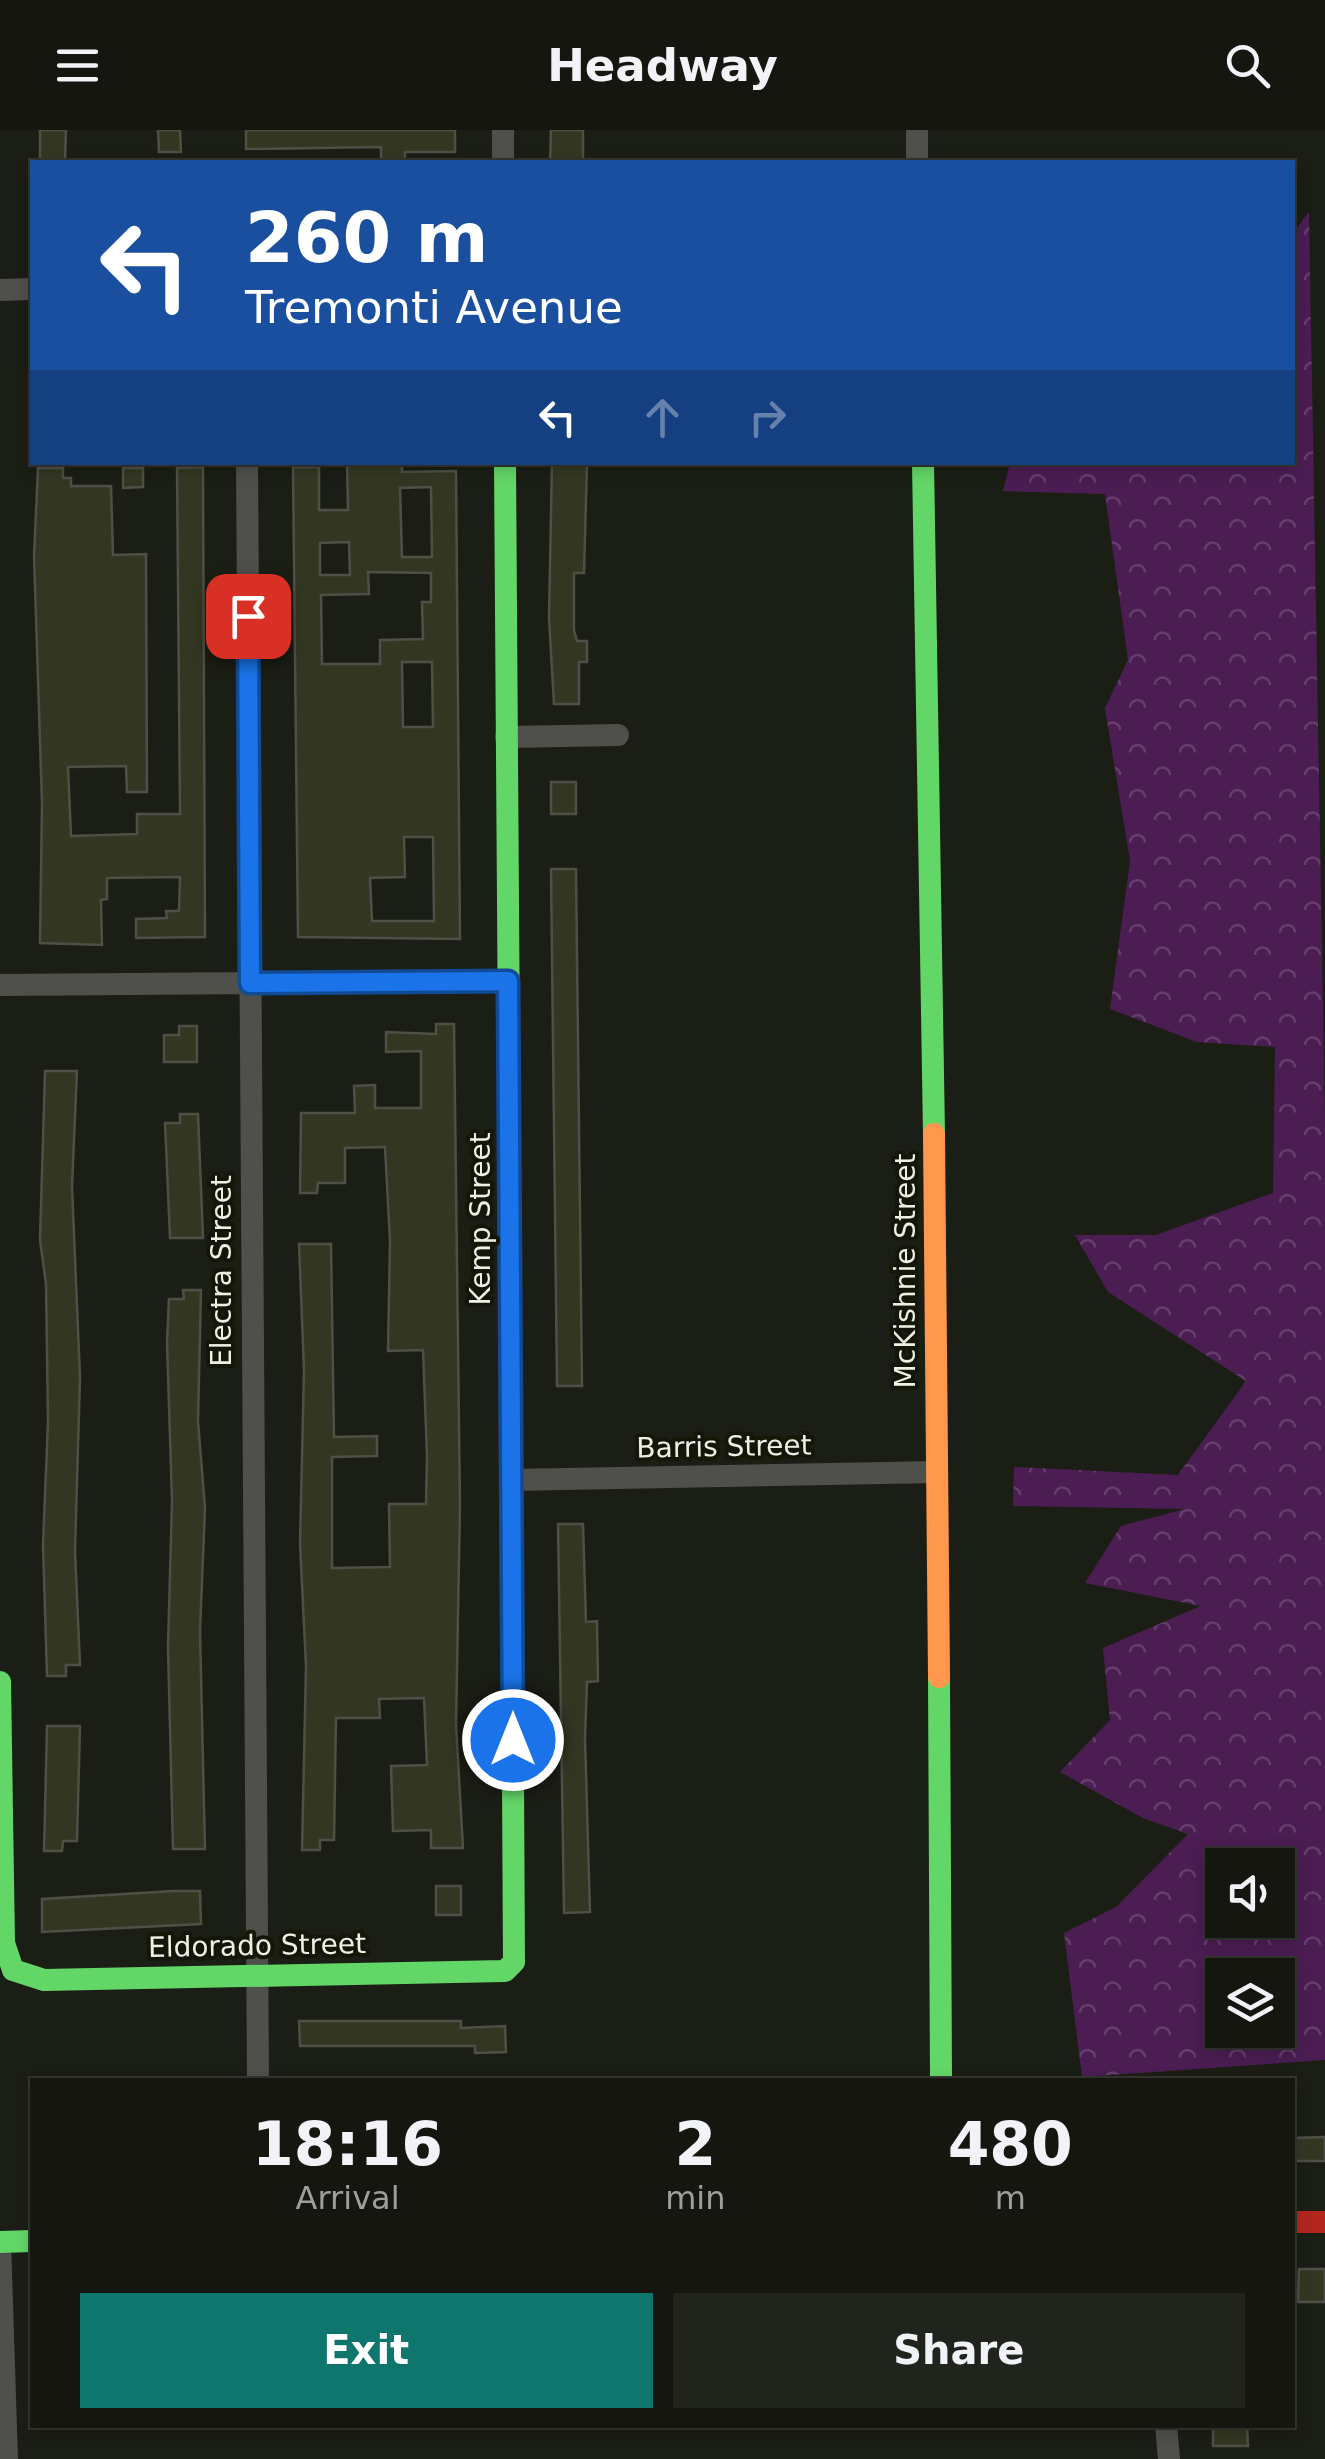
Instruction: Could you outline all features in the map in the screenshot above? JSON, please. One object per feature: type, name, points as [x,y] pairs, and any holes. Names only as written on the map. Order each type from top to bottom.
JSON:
[{"type":"street","points":[[502,130],[503,160]]},
{"type":"street","points":[[917,130],[918,160]]},
{"type":"street","points":[[0,290],[30,289]]},
{"type":"street","name":"Electra Street","points":[[246,465],[258,2078]]},
{"type":"street","name":"Kemp Street","points":[[505,465],[514,1962],[505,1971]]},
{"type":"street","name":"McKishnie Street","points":[[923,465],[941,2078]]},
{"type":"street","points":[[506,737],[618,735]]},
{"type":"street","points":[[0,985],[508,981]]},
{"type":"street","name":"Barris Street","points":[[512,1480],[936,1472]]},
{"type":"street","name":"Eldorado Street","points":[[0,1682],[4,1943],[12,1970],[44,1980],[505,1971]]},
{"type":"street","points":[[1295,2222],[1325,2222]]},
{"type":"street","points":[[7,2459],[0,2242],[30,2241]]},
{"type":"street","points":[[1166,2428],[1169,2459]]},
{"type":"green space","points":[[1309,212],[1325,1122],[1325,2060],[1082,2077],[1064,1933],[1116,1907],[1188,1834],[1143,1818],[1060,1772],[1110,1720],[1103,1648],[1201,1606],[1085,1583],[1121,1526],[1185,1509],[1013,1506],[1014,1467],[1178,1475],[1246,1381],[1108,1292],[1075,1235],[1156,1235],[1273,1193],[1275,1047],[1197,1042],[1110,1009],[1130,861],[1105,708],[1128,660],[1105,494],[1003,491],[1010,465],[1295,465],[1295,230]]},
{"type":"building","points":[[40,130],[66,130],[65,160],[40,160]]},
{"type":"building","points":[[158,130],[180,130],[181,152],[159,152]]},
{"type":"building","points":[[246,130],[455,130],[455,152],[405,152],[405,160],[381,160],[381,147],[246,149]]},
{"type":"building","points":[[551,130],[583,130],[583,160],[550,160]]},
{"type":"building","points":[[347,465],[402,465],[402,472],[456,471],[460,939],[298,937],[293,467],[319,467],[319,510],[348,510]],"holes":[[[431,487],[432,557],[402,557],[400,488]],[[349,542],[350,575],[320,575],[320,543]],[[368,572],[431,573],[431,602],[422,602],[423,639],[380,640],[380,664],[322,664],[321,595],[369,594]],[[402,662],[432,662],[433,727],[403,727]],[[404,837],[433,837],[434,921],[372,921],[370,878],[405,877]]]},
{"type":"building","points":[[552,465],[587,465],[584,573],[574,573],[574,630],[577,641],[587,641],[587,662],[579,662],[579,704],[554,704],[549,618]]},
{"type":"building","points":[[203,467],[205,937],[136,938],[136,919],[167,918],[166,911],[179,911],[180,877],[107,878],[107,899],[101,900],[102,945],[40,943],[42,803],[34,556],[38,468],[63,468],[63,478],[71,478],[71,486],[111,486],[113,555],[146,554],[147,792],[127,792],[126,766],[68,767],[71,836],[137,834],[137,814],[180,814],[177,468]]},
{"type":"building","points":[[123,468],[143,468],[143,487],[123,488]]},
{"type":"building","points":[[551,782],[576,782],[576,814],[551,814]]},
{"type":"building","points":[[551,869],[576,869],[582,1386],[557,1386]]},
{"type":"building","points":[[436,1024],[454,1024],[460,1506],[456,1724],[463,1848],[431,1848],[431,1830],[393,1831],[391,1766],[427,1765],[424,1698],[379,1699],[380,1718],[336,1718],[334,1840],[320,1840],[320,1850],[302,1850],[306,1666],[300,1543],[304,1370],[299,1244],[331,1244],[334,1437],[377,1436],[377,1456],[332,1457],[332,1568],[390,1567],[389,1504],[426,1504],[427,1456],[423,1350],[388,1351],[390,1241],[385,1147],[345,1148],[345,1183],[318,1183],[317,1193],[300,1193],[301,1113],[355,1113],[354,1086],[375,1085],[375,1108],[421,1108],[421,1051],[386,1052],[386,1032],[436,1034]]},
{"type":"building","points":[[179,1026],[197,1026],[197,1062],[164,1062],[164,1035],[179,1035]]},
{"type":"building","points":[[45,1071],[77,1071],[72,1186],[80,1377],[75,1551],[80,1665],[66,1665],[66,1676],[47,1676],[43,1545],[48,1421],[46,1284],[40,1240]]},
{"type":"building","points":[[180,1114],[198,1114],[203,1238],[170,1238],[165,1123],[180,1123]]},
{"type":"building","points":[[183,1290],[201,1290],[198,1421],[205,1508],[200,1631],[205,1849],[173,1849],[168,1647],[172,1501],[167,1342],[169,1299],[184,1299]]},
{"type":"building","points":[[558,1524],[583,1524],[586,1622],[597,1621],[598,1681],[587,1682],[585,1738],[590,1912],[564,1913]]},
{"type":"building","points":[[47,1726],[80,1726],[77,1841],[63,1841],[62,1851],[44,1851]]},
{"type":"building","points":[[436,1886],[461,1886],[461,1915],[436,1915]]},
{"type":"building","points":[[200,1891],[201,1924],[42,1932],[42,1899]]},
{"type":"building","points":[[299,2021],[461,2021],[461,2028],[505,2026],[506,2052],[475,2053],[475,2046],[300,2046]]},
{"type":"building","points":[[1325,2137],[1325,2161],[1295,2161],[1295,2138]]},
{"type":"building","points":[[1299,2269],[1325,2269],[1325,2302],[1298,2302]]},
{"type":"building","points":[[1213,2428],[1247,2428],[1248,2446],[1213,2446]]},
{"type":"traffic: fast","points":[[505,465],[509,1049]]},
{"type":"traffic: fast","points":[[923,465],[934,1134]]},
{"type":"traffic: fast","points":[[0,1682],[4,1943],[13,1970],[44,1980],[505,1971],[514,1962],[512,1598]]},
{"type":"traffic: fast","points":[[939,1677],[941,2078]]},
{"type":"traffic: fast","points":[[0,2242],[30,2241]]},
{"type":"traffic: slow","points":[[509,1049],[512,1598]]},
{"type":"traffic: slow","points":[[934,1134],[939,1677]]},
{"type":"traffic: jam","points":[[1295,2222],[1325,2222]]},
{"type":"route","points":[[248,616],[250,983],[508,981],[513,1740]]}]
